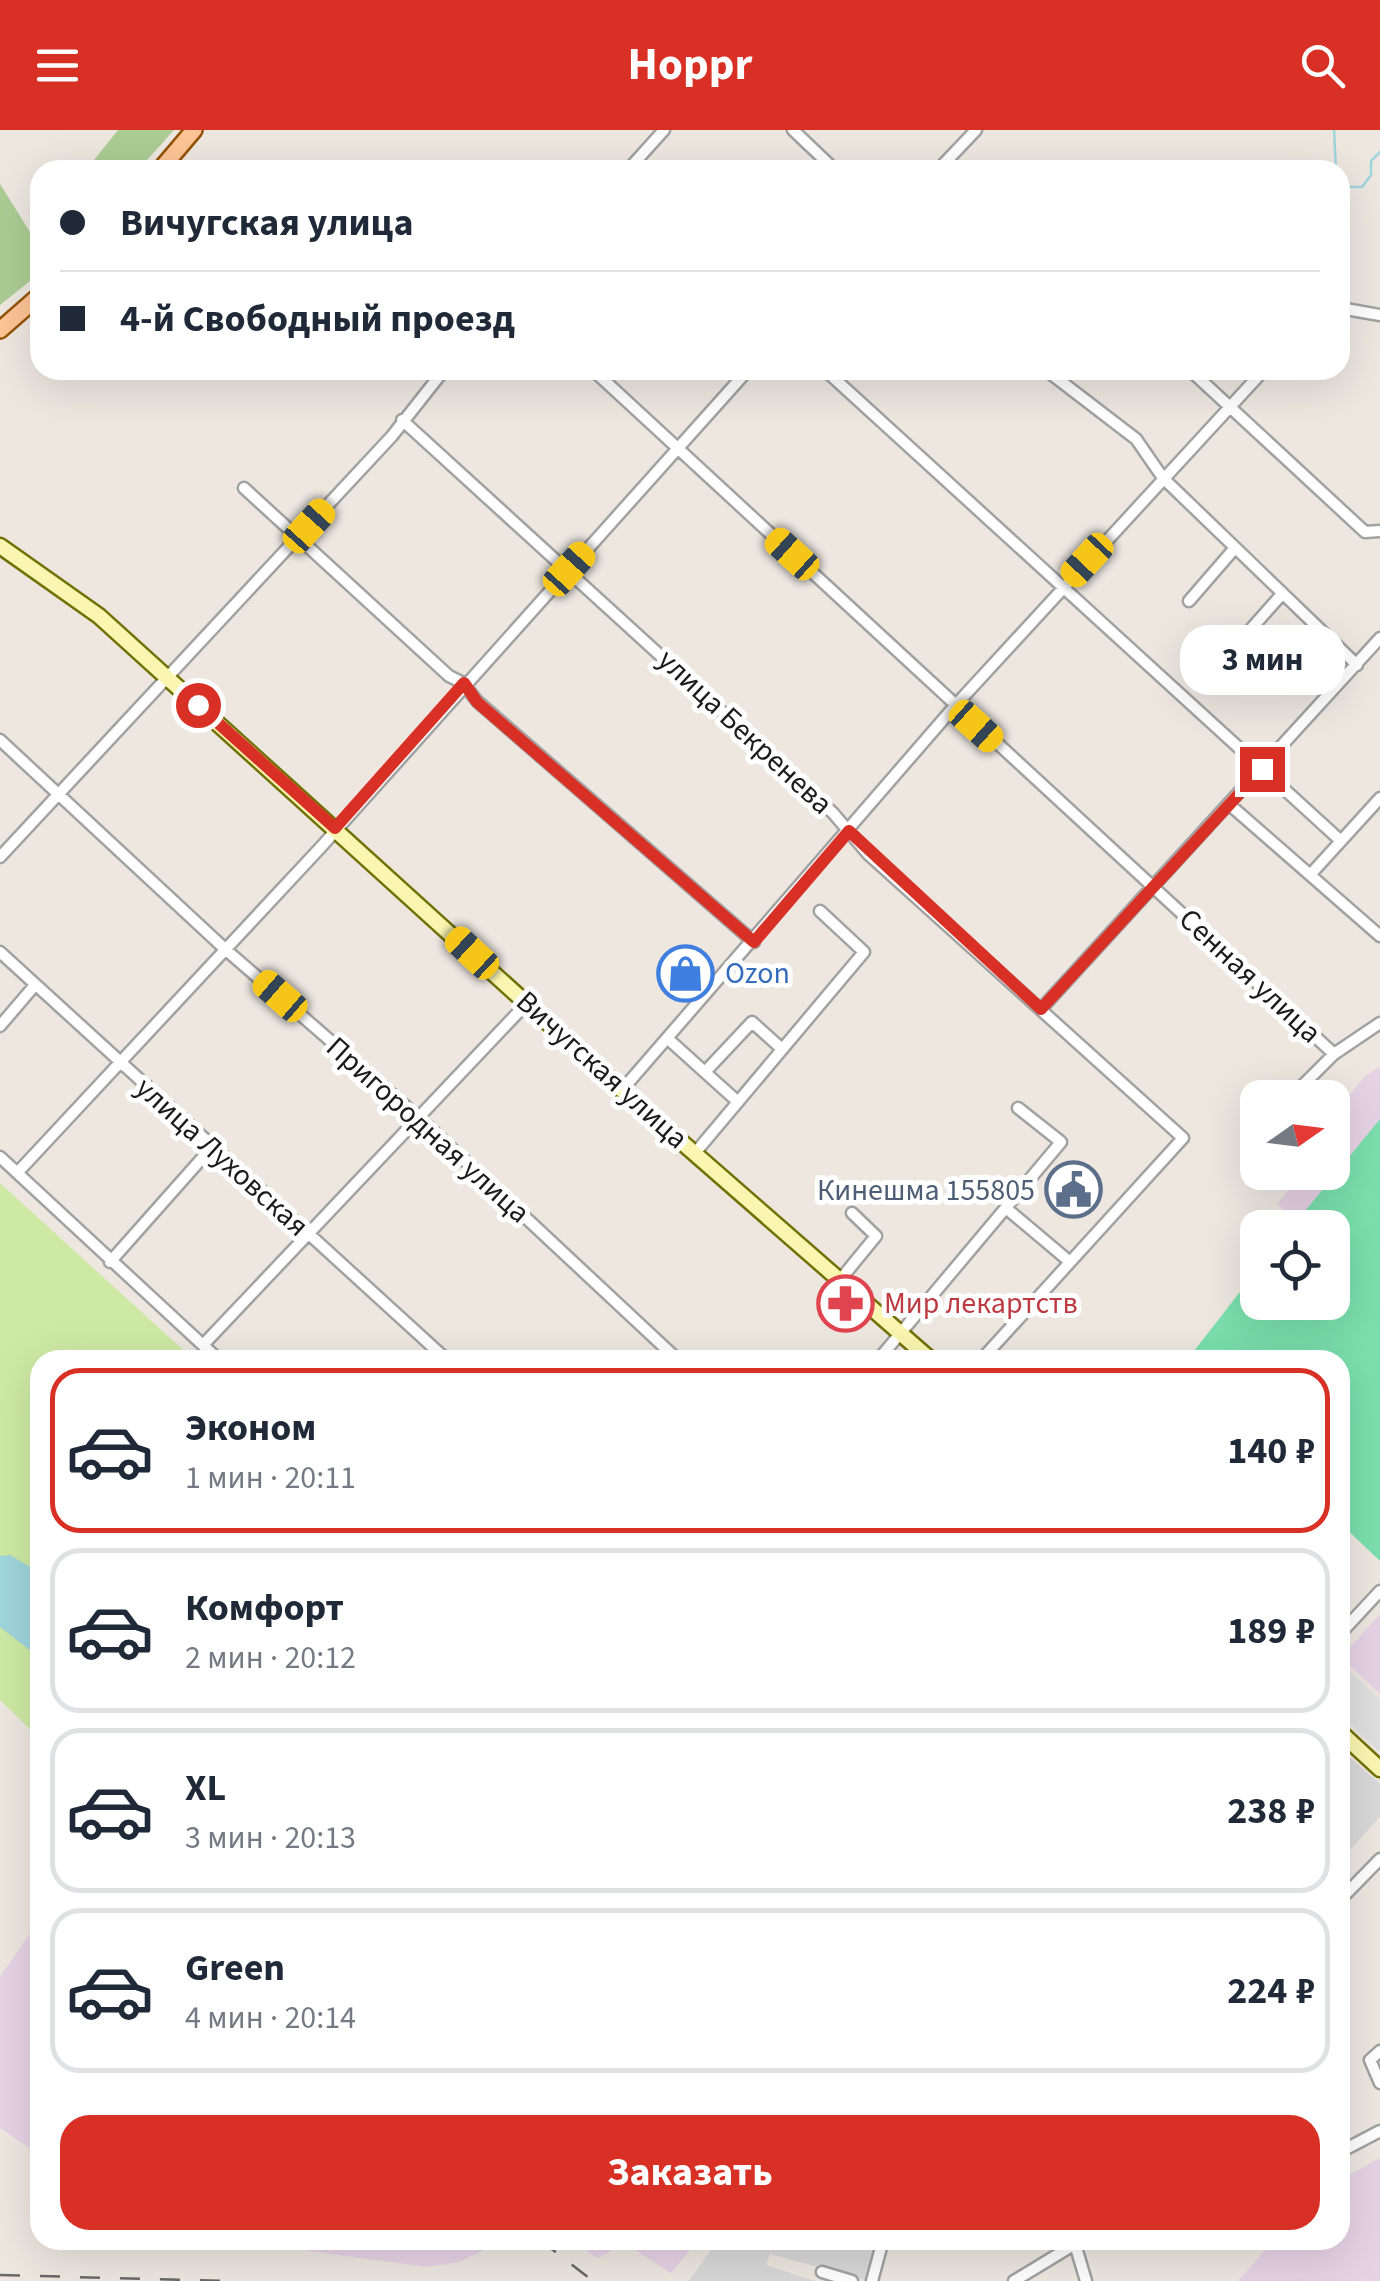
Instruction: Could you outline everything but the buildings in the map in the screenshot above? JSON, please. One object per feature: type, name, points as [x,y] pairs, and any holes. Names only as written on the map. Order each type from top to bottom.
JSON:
[{"type":"main road","points":[[168,160],[194,130]]},
{"type":"main road","points":[[0,330],[30,304]]},
{"type":"main road","name":"Вичугская улица","points":[[0,546],[76,598],[166,676],[622,1090],[920,1350]]},
{"type":"main road","points":[[1350,1741],[1380,1769]]},
{"type":"street","points":[[637,160],[664,130]]},
{"type":"street","points":[[793,130],[824,160]]},
{"type":"street","points":[[948,160],[976,130]]},
{"type":"street","points":[[1350,310],[1380,315]]},
{"type":"street","points":[[0,857],[392,436],[436,380]]},
{"type":"street","name":"Сенная улица","points":[[604,380],[1334,1054]]},
{"type":"street","points":[[18,1172],[121,1065],[739,380]]},
{"type":"street","points":[[836,380],[1340,841]]},
{"type":"street","points":[[1059,380],[1136,439],[1164,478],[1357,664]]},
{"type":"street","points":[[1201,380],[1365,532],[1380,531]]},
{"type":"street","points":[[622,1090],[954,707],[1255,380]]},
{"type":"street","name":"улица Бекренева","points":[[402,420],[569,569],[1183,1138],[1070,1262]]},
{"type":"street","points":[[244,488],[295,539],[449,676],[464,683],[477,702],[754,942]]},
{"type":"street","points":[[1189,601],[1234,548]]},
{"type":"street","points":[[1236,646],[1282,594]]},
{"type":"street","points":[[1041,1009],[1380,638]]},
{"type":"street","name":"Пригородная улица","points":[[0,740],[225,948],[418,1117],[667,1350]]},
{"type":"street","points":[[1310,875],[1380,798]]},
{"type":"street","points":[[1230,805],[1380,936]]},
{"type":"street","points":[[694,1153],[864,952],[820,910]]},
{"type":"street","name":"улица Луховская","points":[[0,952],[436,1350]]},
{"type":"street","points":[[0,1026],[34,985]]},
{"type":"street","points":[[202,1345],[527,1003]]},
{"type":"street","points":[[705,1072],[752,1022],[782,1050]]},
{"type":"street","points":[[1308,1080],[1334,1054],[1380,1024]]},
{"type":"street","points":[[668,1038],[738,1102]]},
{"type":"street","points":[[887,1350],[1060,1142],[1018,1108]]},
{"type":"street","points":[[110,1262],[212,1148]]},
{"type":"street","points":[[0,1156],[208,1350]]},
{"type":"street","points":[[990,1350],[1070,1262],[1007,1208]]},
{"type":"street","points":[[840,1280],[876,1236],[852,1214]]},
{"type":"street","points":[[1350,1623],[1380,1591]]},
{"type":"street","points":[[1350,1890],[1380,1859]]},
{"type":"street","points":[[1380,2051],[1370,2060],[1380,2084]]},
{"type":"street","points":[[1350,2147],[1380,2131]]},
{"type":"street","points":[[872,2281],[880,2250]]},
{"type":"street","points":[[1014,2281],[1066,2250]]},
{"type":"street","points":[[1081,2250],[1086,2281]]},
{"type":"street","points":[[822,2272],[852,2281]]},
{"type":"shaded area","points":[[1380,1067],[1380,1119],[1350,1156],[1350,1094],[1365,1076]]},
{"type":"shaded area","points":[[1289,1190],[1323,1190],[1307,1210],[1284,1210],[1277,1204]]},
{"type":"shaded area","points":[[1380,1614],[1380,1694],[1350,1666],[1350,1647]]},
{"type":"shaded area","points":[[1350,1671],[1380,1699],[1380,1752],[1350,1724]]},
{"type":"shaded area","points":[[1350,1758],[1380,1784],[1380,1817],[1350,1850]]},
{"type":"shaded area","points":[[30,1934],[30,2148],[0,2128],[0,1977]]},
{"type":"shaded area","points":[[1380,2158],[1380,2281],[1238,2281],[1265,2250],[1350,2250],[1350,2174]]},
{"type":"shaded area","points":[[302,2250],[485,2250],[459,2262],[427,2267]]},
{"type":"shaded area","points":[[586,2250],[613,2250],[598,2258]]},
{"type":"shaded area","points":[[635,2250],[690,2250],[671,2273]]},
{"type":"shaded area","points":[[711,2250],[877,2250],[869,2281],[770,2254],[766,2265],[815,2281],[689,2281]]},
{"type":"green space","points":[[118,130],[174,130],[147,160],[94,160]]},
{"type":"green space","points":[[0,184],[30,232],[30,281],[0,305]]},
{"type":"green space","points":[[1380,1119],[1380,1561],[1350,1532],[1350,1350],[1195,1350],[1240,1292],[1240,1320],[1350,1320],[1350,1210],[1306,1210],[1322,1190],[1350,1190],[1350,1156]]},
{"type":"green space","points":[[0,1183],[183,1350],[30,1350],[30,1729],[0,1700]]},
{"type":"water","points":[[10,1555],[30,1567],[30,1650],[0,1627],[0,1556]]},
{"type":"waterway","points":[[1334,130],[1336,160]]},
{"type":"waterway","points":[[1350,187],[1362,187],[1371,175],[1371,161],[1380,152]]},
{"type":"railway","points":[[553,2250],[593,2281]]},
{"type":"railway","points":[[0,2275],[225,2281]]},
{"type":"place","name":"Ozon","points":[[686,973]]},
{"type":"place","name":"Кинешма 155805","points":[[1074,1190]]},
{"type":"place","name":"Мир лекартств","points":[[845,1303]]},
{"type":"route","points":[[198,705],[335,828],[464,683],[477,702],[754,942],[849,831],[868,854],[1041,1009],[1262,769]]}]
